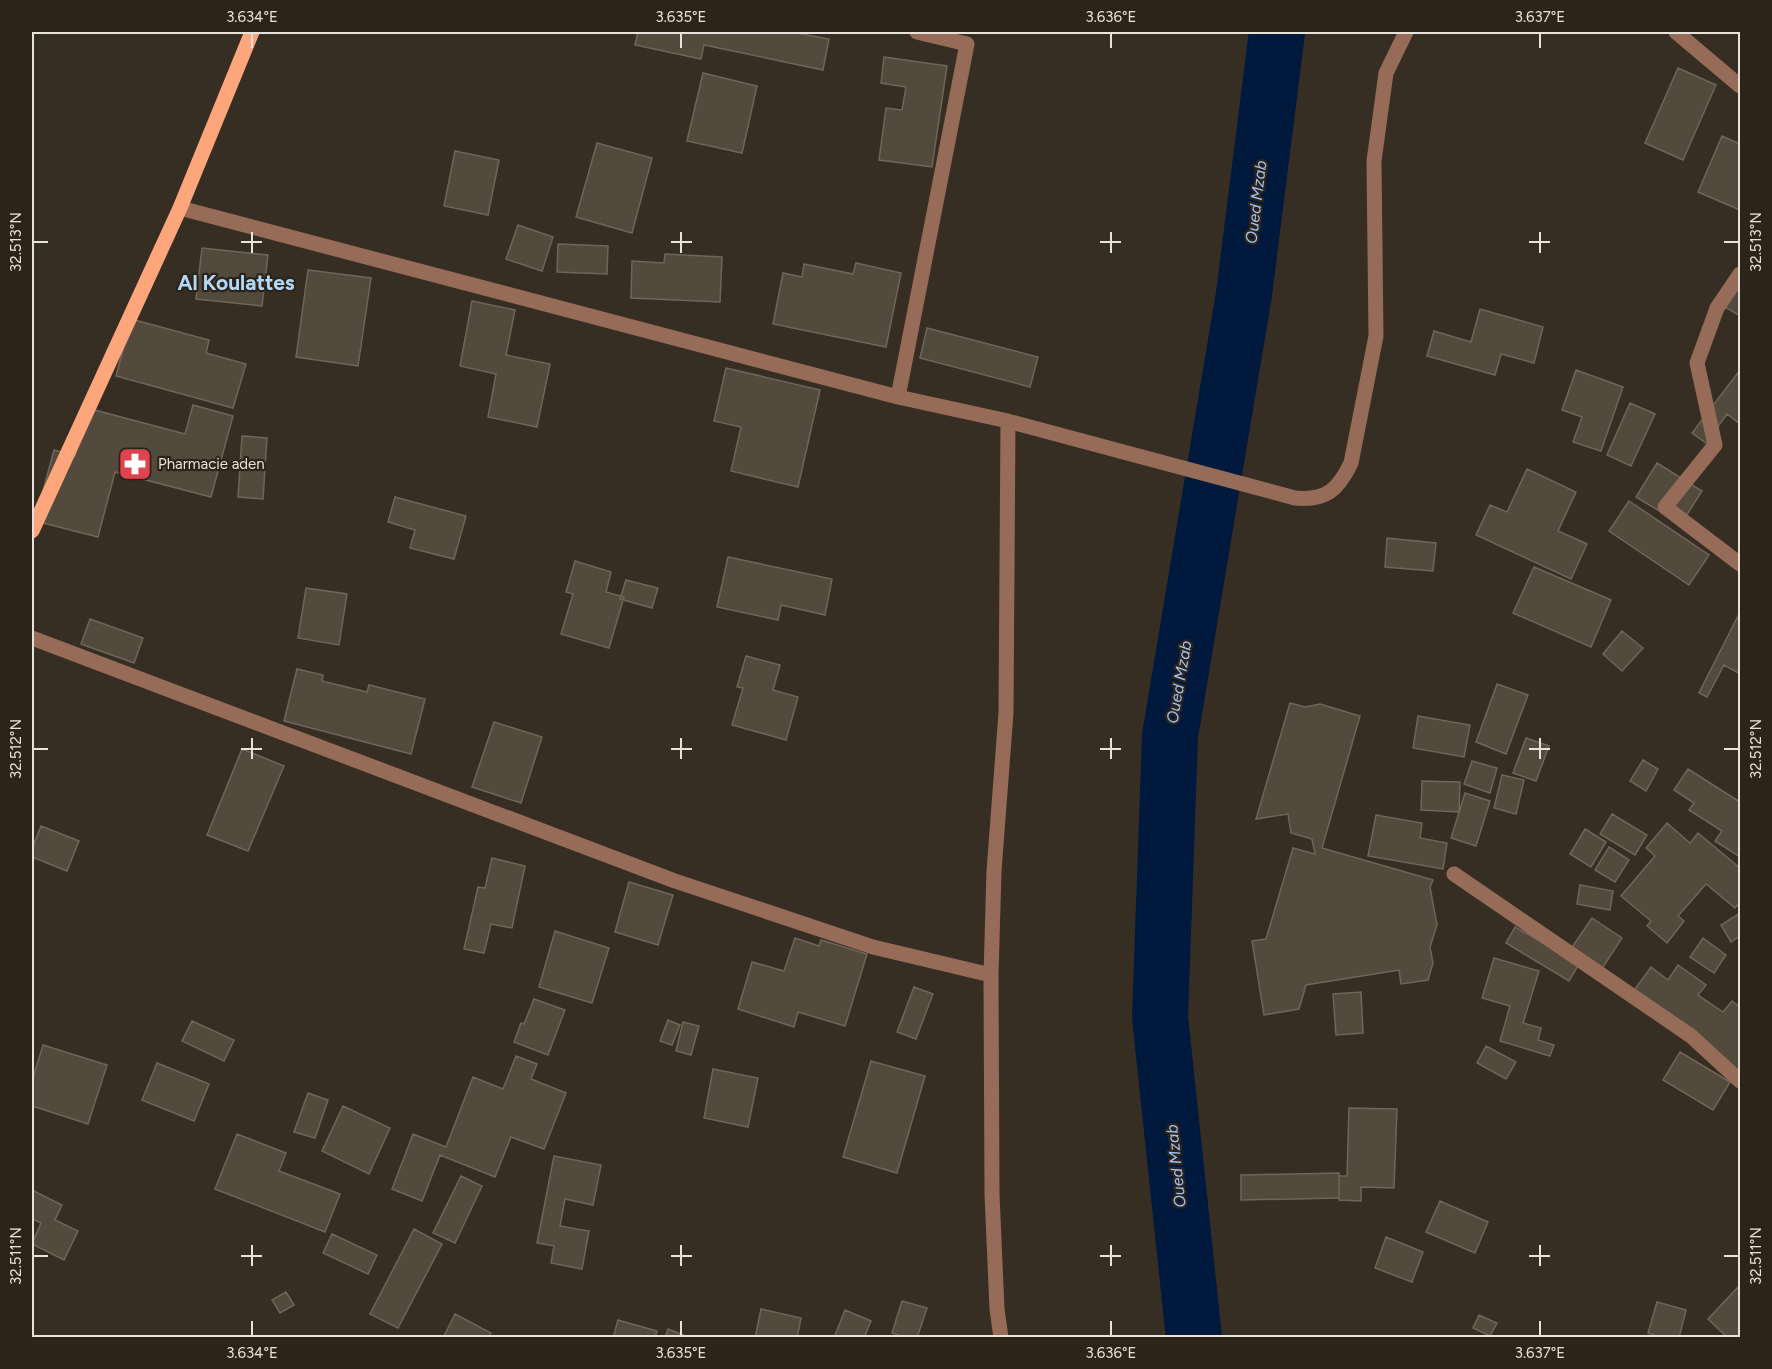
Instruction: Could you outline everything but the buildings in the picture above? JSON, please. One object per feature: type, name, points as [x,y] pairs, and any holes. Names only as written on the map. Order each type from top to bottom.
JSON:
[{"type":"main road","points":[[32,531],[180,208],[252,32]]},
{"type":"street","points":[[898,397],[969,38],[917,32]]},
{"type":"street","points":[[180,208],[898,397],[1008,421],[1295,498],[1313,500],[1329,493],[1343,478],[1351,463],[1376,336],[1374,161],[1386,74],[1406,32]]},
{"type":"street","points":[[1676,32],[1740,86]]},
{"type":"street","points":[[1740,274],[1717,308],[1697,363],[1715,445],[1665,507],[1740,564]]},
{"type":"street","points":[[1001,1338],[997,1310],[992,1194],[991,975],[994,871],[1006,714],[1008,421]]},
{"type":"street","points":[[32,638],[675,881],[873,947],[991,975]]},
{"type":"street","points":[[1454,874],[1691,1036],[1740,1081]]},
{"type":"waterway","name":"Oued Mzab","points":[[1194,1338],[1160,1017],[1170,736],[1244,294],[1277,32]]},
{"type":"place","name":"Pharmacie aden","points":[[135,464]]},
{"type":"district","name":"Al Koulattes","points":[[236,282]]}]
